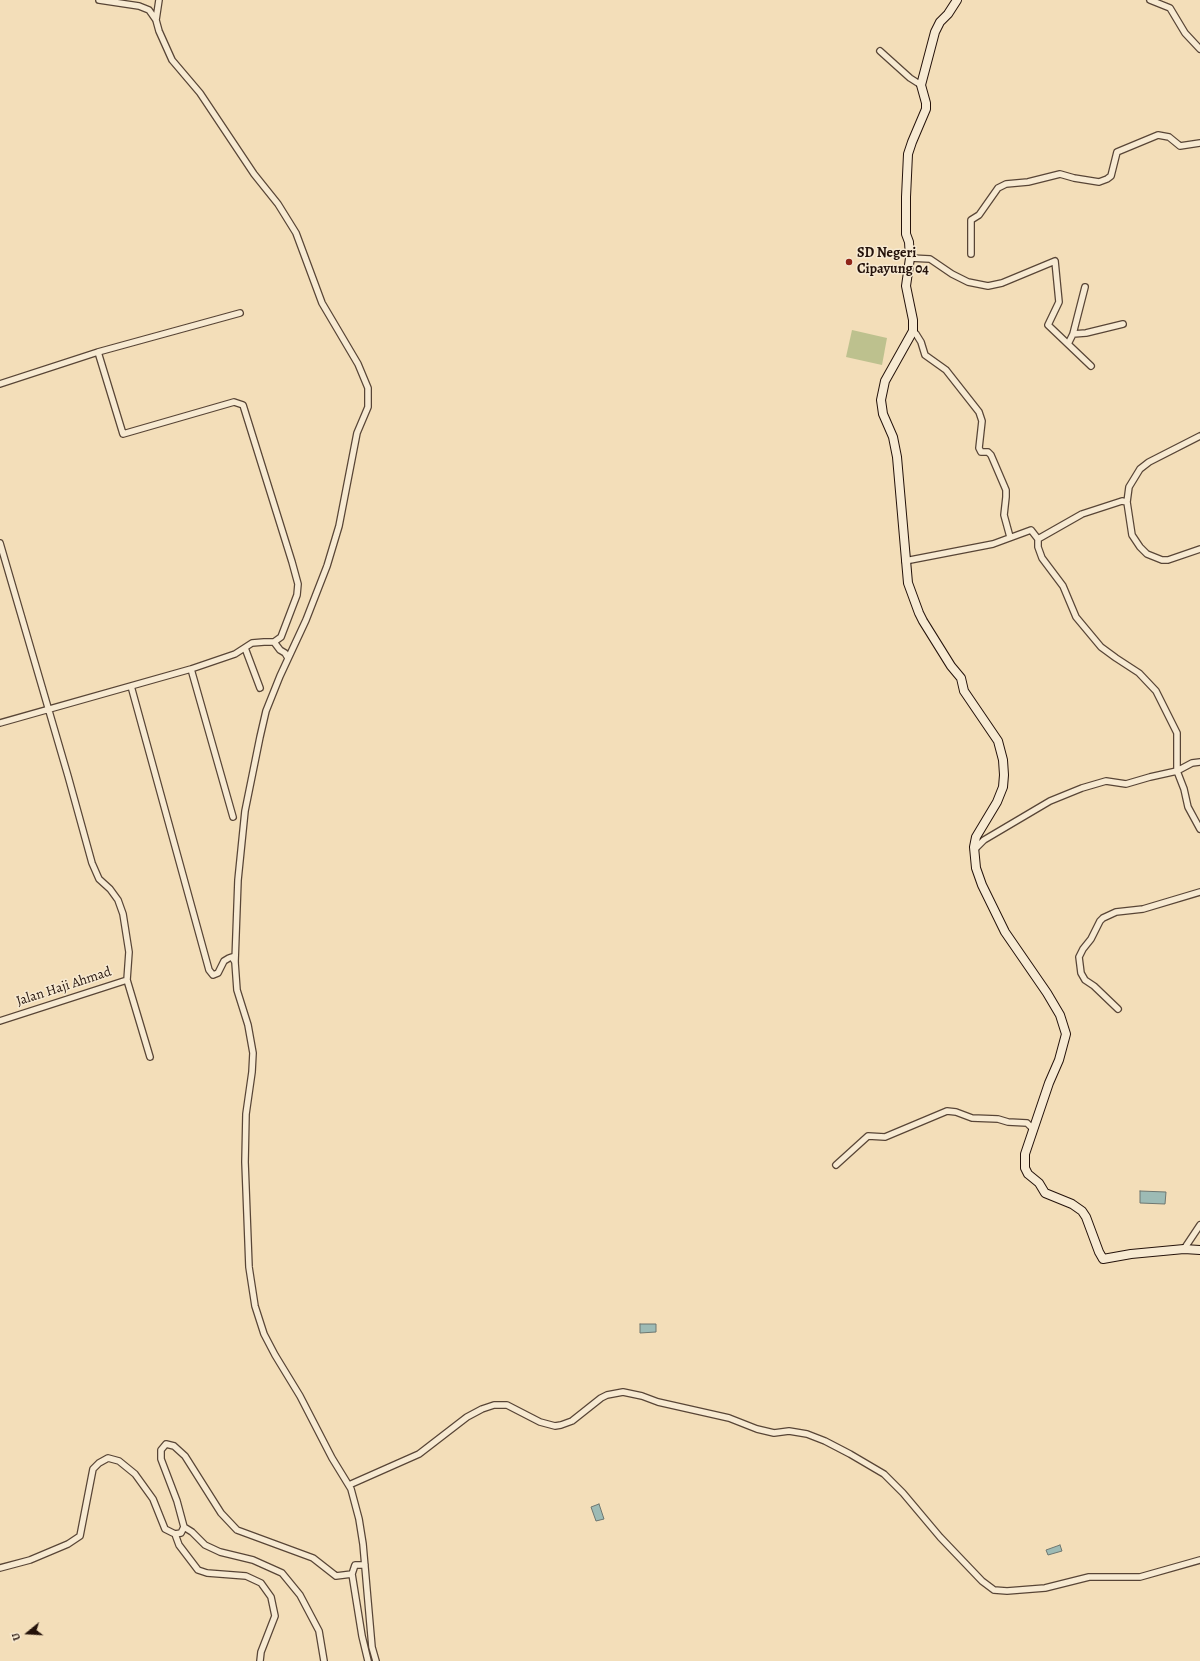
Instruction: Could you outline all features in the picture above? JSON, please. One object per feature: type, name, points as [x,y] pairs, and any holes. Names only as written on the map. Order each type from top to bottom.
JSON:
[{"type":"street","points":[[99,0],[139,6],[149,10],[156,20],[159,31],[172,60],[200,93],[254,174],[278,204],[296,233],[322,303],[358,364],[368,388],[368,407],[357,433],[339,526],[327,566],[306,620],[266,711],[247,797],[238,880],[235,962],[237,990],[248,1025],[253,1053],[246,1127],[245,1174],[250,1267],[255,1306],[264,1334],[274,1355],[300,1396],[332,1458],[349,1485],[359,1519],[365,1565],[372,1647],[376,1661]]},
{"type":"street","points":[[156,20],[159,0]]},
{"type":"street","points":[[957,0],[948,14],[940,22],[935,32],[921,85],[926,103],[926,109],[912,142],[908,158],[906,219],[910,258],[906,286],[913,320],[913,331],[885,381],[881,400],[883,414],[893,437],[897,457],[908,583],[919,613],[951,666],[961,678],[964,691],[994,734],[1002,752],[1004,771],[1003,787],[997,802],[978,833],[974,850],[975,864],[1005,932],[1047,993],[1060,1015],[1066,1034],[1060,1060],[1049,1083],[1024,1154],[1025,1168],[1028,1174],[1039,1183],[1045,1192],[1072,1204],[1082,1211],[1091,1228],[1102,1258],[1109,1259],[1131,1254],[1184,1249],[1200,1250]]},
{"type":"street","points":[[1150,0],[1170,8],[1185,33],[1200,49]]},
{"type":"street","points":[[880,51],[910,78],[921,85]]},
{"type":"street","points":[[971,254],[971,220],[979,215],[1002,186],[1006,184],[1028,182],[1060,174],[1099,182],[1105,181],[1111,176],[1117,152],[1158,135],[1169,138],[1180,146],[1200,142]]},
{"type":"street","points":[[910,258],[930,259],[952,274],[968,282],[988,286],[1007,281],[1055,261],[1059,302],[1048,325],[1091,366]]},
{"type":"street","points":[[1068,344],[1073,334],[1085,287]]},
{"type":"street","points":[[0,384],[98,352],[240,313]]},
{"type":"street","points":[[1073,334],[1086,333],[1123,324]]},
{"type":"street","points":[[913,331],[916,334],[925,355],[946,370],[979,412],[982,421],[979,448],[981,452],[988,452],[991,455],[1006,490],[1004,515],[1010,537]]},
{"type":"street","points":[[0,724],[191,669],[236,654],[257,642],[274,642],[281,637],[297,595],[298,584],[292,562],[243,405],[239,402],[234,402],[123,434],[98,352]]},
{"type":"street","points":[[1200,436],[1149,462],[1140,469],[1129,487],[1126,502],[1132,534],[1140,547],[1151,556],[1162,560],[1173,560],[1200,549]]},
{"type":"street","points":[[1038,539],[1087,512],[1120,501],[1126,502]]},
{"type":"street","points":[[905,561],[973,549],[993,544],[1031,530],[1038,539],[1038,547],[1042,558],[1063,586],[1076,617],[1101,647],[1138,673],[1156,691],[1177,733],[1177,771],[1184,789],[1188,807],[1200,829]]},
{"type":"street","points":[[0,543],[92,863],[99,879],[110,889],[118,900],[123,914],[129,952],[127,980]]},
{"type":"street","points":[[274,642],[280,650],[286,653],[288,658]]},
{"type":"street","points":[[245,648],[260,688]]},
{"type":"street","points":[[191,669],[233,817]]},
{"type":"street","points":[[131,686],[209,970],[213,974],[218,974],[224,961],[232,957],[235,962]]},
{"type":"street","points":[[974,850],[984,840],[1022,818],[1050,802],[1082,788],[1106,781],[1126,784],[1177,771],[1192,763],[1200,762]]},
{"type":"street","points":[[1118,1010],[1094,986],[1085,980],[1081,973],[1079,957],[1100,922],[1103,918],[1116,912],[1143,909],[1200,892]]},
{"type":"street","name":"Jalan Haji Ahmad","points":[[0,1021],[127,980],[150,1057]]},
{"type":"street","points":[[836,1165],[868,1136],[885,1137],[947,1111],[956,1112],[972,1118],[998,1119],[1008,1122],[1027,1123],[1033,1129]]},
{"type":"street","points":[[1184,1249],[1200,1225]]},
{"type":"street","points":[[349,1485],[419,1454],[467,1417],[494,1405],[507,1405],[540,1422],[554,1426],[572,1421],[598,1400],[607,1395],[624,1392],[642,1396],[658,1402],[693,1408],[774,1433],[789,1431],[807,1434],[825,1441],[850,1454],[884,1474],[903,1493],[940,1537],[982,1581],[994,1590],[1007,1591],[1045,1588],[1089,1576],[1140,1577],[1200,1560]]},
{"type":"street","points":[[324,1661],[319,1631],[300,1595],[282,1574],[253,1560],[220,1552],[205,1545],[184,1526],[177,1501],[161,1459],[161,1450],[166,1444],[174,1446],[185,1456],[221,1512],[237,1530],[313,1558],[336,1576],[352,1574]]},
{"type":"street","points":[[0,1568],[30,1560],[68,1544],[80,1536],[93,1469],[99,1463],[108,1458],[119,1461],[135,1474],[153,1500],[165,1529],[175,1534],[181,1533],[184,1526]]},
{"type":"street","points":[[175,1534],[179,1545],[198,1570],[207,1573],[246,1576],[261,1583],[271,1596],[275,1616],[261,1652],[260,1661]]},
{"type":"street","points":[[365,1565],[355,1565],[352,1574],[362,1636],[368,1661]]},
{"type":"green space","points":[[852,330],[887,338],[882,365],[846,357]]},
{"type":"water","points":[[1140,1191],[1166,1192],[1165,1204],[1140,1203]]},
{"type":"water","points":[[640,1324],[656,1324],[656,1332],[640,1333]]},
{"type":"water","points":[[599,1504],[604,1519],[596,1521],[591,1507]]},
{"type":"water","points":[[1060,1545],[1062,1551],[1048,1555],[1046,1550]]},
{"type":"place","name":"SD Negeri Cipayung 04","points":[[849,262]]}]
